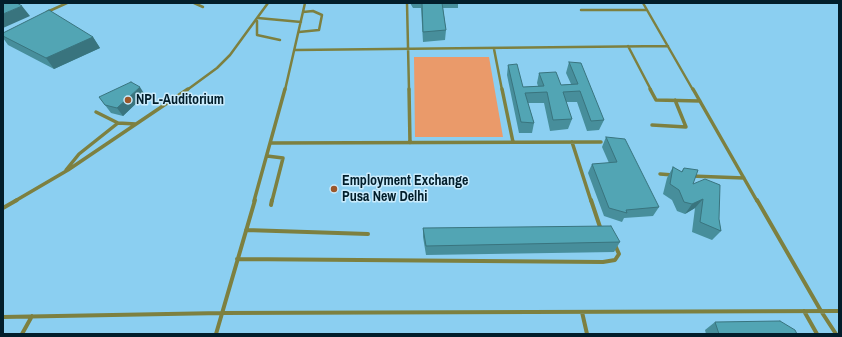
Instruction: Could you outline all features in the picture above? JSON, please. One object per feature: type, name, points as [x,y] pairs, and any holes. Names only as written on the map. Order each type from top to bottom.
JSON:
[{"type":"lane","points":[[46,13],[67,3]]},
{"type":"lane","points":[[194,3],[203,7]]},
{"type":"lane","points":[[3,208],[66,171],[196,84],[217,68],[230,55],[268,3]]},
{"type":"lane","points":[[216,334],[271,143],[295,50],[305,3]]},
{"type":"lane","points":[[406,3],[409,50],[410,143]]},
{"type":"lane","points":[[643,3],[821,312],[836,334]]},
{"type":"lane","points":[[581,10],[647,10]]},
{"type":"lane","points":[[299,32],[319,30],[322,15],[313,11],[303,12]]},
{"type":"lane","points":[[257,19],[301,22]]},
{"type":"lane","points":[[257,19],[257,35],[280,40]]},
{"type":"lane","points":[[628,46],[656,100],[700,101]]},
{"type":"lane","points":[[295,50],[409,50],[668,46]]},
{"type":"lane","points":[[494,49],[513,142]]},
{"type":"lane","points":[[652,125],[686,127],[675,100]]},
{"type":"lane","points":[[96,112],[118,123],[136,124]]},
{"type":"lane","points":[[66,171],[71,162],[79,154],[118,123]]},
{"type":"lane","points":[[572,142],[600,227],[608,234]]},
{"type":"lane","points":[[271,143],[601,142]]},
{"type":"lane","points":[[267,156],[283,158],[271,205]]},
{"type":"lane","points":[[660,174],[675,175]]},
{"type":"lane","points":[[683,176],[744,178]]},
{"type":"lane","points":[[246,230],[368,234]]},
{"type":"lane","points":[[238,259],[603,262],[615,260],[619,254],[614,242]]},
{"type":"lane","points":[[804,311],[817,334]]},
{"type":"lane","points":[[3,317],[222,313],[839,311]]},
{"type":"lane","points":[[582,312],[587,334]]},
{"type":"lane","points":[[22,334],[32,316]]},
{"type":"shaded area","points":[[414,57],[489,57],[503,137],[415,137]]},
{"type":"building","points":[[3,3],[17,3],[22,6],[3,14]]},
{"type":"building","points":[[422,3],[442,3],[446,30],[423,32]]},
{"type":"building","points":[[49,10],[93,37],[46,58],[3,36],[3,33]]},
{"type":"building","points":[[569,62],[581,63],[604,120],[591,121],[580,91],[563,92],[572,119],[553,120],[547,92],[525,93],[534,123],[521,122],[508,65],[517,64],[523,87],[544,86],[539,73],[556,72],[561,85],[578,84]]},
{"type":"building","points":[[131,82],[140,87],[117,108],[105,105],[99,97]]},
{"type":"building","points":[[606,137],[625,139],[659,207],[626,210],[627,213],[609,208],[592,164],[617,162]]},
{"type":"building","points":[[673,167],[682,172],[684,168],[698,170],[693,184],[705,179],[720,185],[719,219],[721,231],[700,222],[703,199],[692,204],[684,202],[679,190],[670,184]]},
{"type":"building","points":[[611,226],[620,242],[426,246],[423,228]]},
{"type":"building","points":[[780,321],[795,330],[797,334],[719,334],[715,322]]},
{"type":"place","name":"NPL-Auditorium","points":[[128,100]]},
{"type":"place","name":"Employment Exchange Pusa New Delhi","points":[[334,189]]}]
